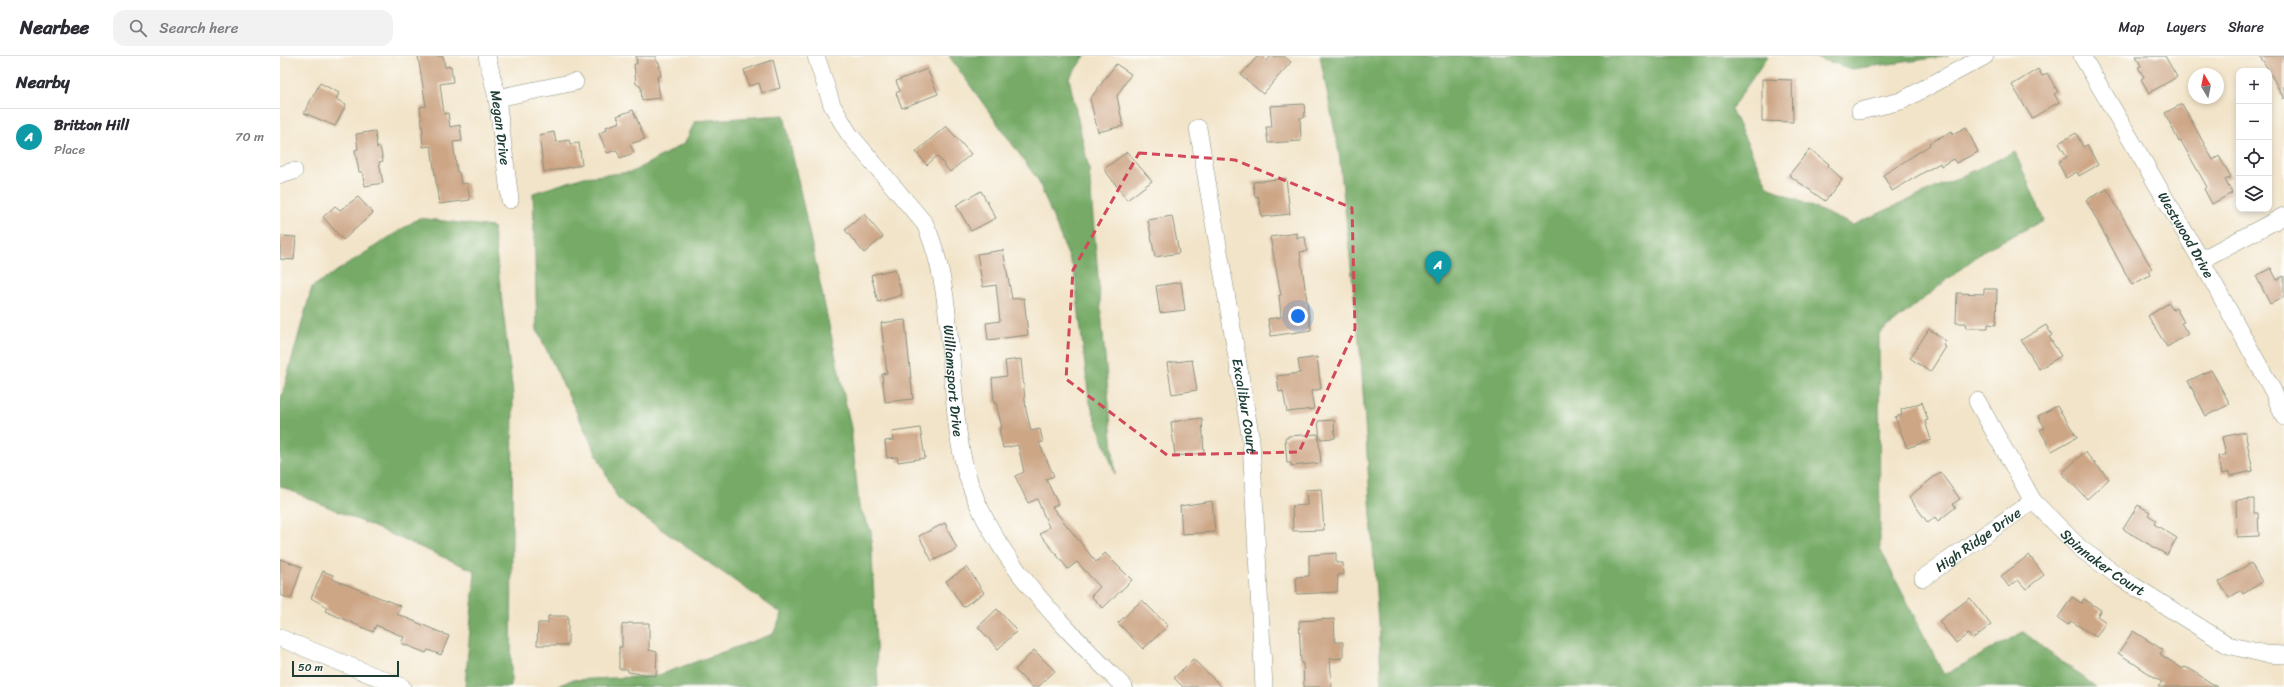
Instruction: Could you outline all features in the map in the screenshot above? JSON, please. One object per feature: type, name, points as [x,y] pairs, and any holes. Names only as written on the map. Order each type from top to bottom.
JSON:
[{"type":"street","name":"Megan Drive","points":[[487,56],[497,98],[510,200]]},
{"type":"street","name":"Williamsport Drive","points":[[816,56],[832,105],[849,134],[925,224],[933,242],[942,285],[961,450],[976,500],[1006,556],[1043,602],[1124,687]]},
{"type":"street","points":[[1860,111],[1901,101],[1984,56]]},
{"type":"street","name":"Westwood Drive","points":[[2082,56],[2201,260],[2273,391],[2284,417]]},
{"type":"street","points":[[497,98],[575,82]]},
{"type":"street","name":"Excalibur Court","points":[[1198,128],[1251,440],[1264,687]]},
{"type":"street","points":[[2201,260],[2284,216]]},
{"type":"street","name":"Spinnaker Court","points":[[1977,401],[2033,501],[2081,549],[2121,578],[2228,645],[2265,654],[2284,655]]},
{"type":"street","name":"High Ridge Drive","points":[[1923,578],[2033,501]]},
{"type":"street","points":[[280,638],[402,687]]},
{"type":"highlighted area","points":[[1139,153],[1235,160],[1352,208],[1355,329],[1299,452],[1167,455],[1066,379],[1073,270]]},
{"type":"green space","points":[[949,56],[1085,56],[1069,78],[1089,170],[1115,474],[1089,400],[1074,270],[1038,180]]},
{"type":"green space","points":[[1320,56],[1768,56],[1731,109],[1768,187],[1853,225],[2015,152],[2044,220],[1986,249],[1879,334],[1880,549],[1944,675],[2023,632],[2096,687],[1382,687],[1361,360],[1339,153]]},
{"type":"green space","points":[[1811,56],[1949,56],[1852,69]]},
{"type":"green space","points":[[784,115],[851,428],[859,506],[871,531],[878,687],[557,687],[571,680],[656,676],[773,634],[782,614],[618,499],[537,330],[533,193],[584,177],[632,172],[685,143],[695,121]]},
{"type":"green space","points":[[419,218],[493,227],[513,394],[511,687],[465,687],[475,571],[280,486],[280,402],[312,287]]},
{"type":"building","points":[[418,56],[443,56],[445,67],[451,66],[453,82],[440,84],[444,114],[448,113],[450,127],[460,125],[462,141],[453,142],[457,172],[459,172],[461,184],[467,183],[470,200],[439,204],[431,146],[423,147],[420,107],[426,106]]},
{"type":"building","points":[[636,56],[656,56],[656,62],[659,62],[661,76],[657,77],[660,98],[642,100],[641,87],[636,84],[634,64],[637,64]]},
{"type":"building","points":[[1258,56],[1262,56],[1267,61],[1271,56],[1284,56],[1291,62],[1263,94],[1241,75]]},
{"type":"building","points":[[2136,56],[2165,56],[2177,77],[2149,93],[2141,79],[2144,77],[2138,67],[2141,66]]},
{"type":"building","points":[[2260,56],[2284,56],[2284,99],[2272,77],[2272,68],[2267,68]]},
{"type":"building","points":[[773,60],[780,88],[762,93],[759,83],[749,86],[744,70]]},
{"type":"building","points":[[1116,64],[1131,74],[1117,96],[1123,126],[1098,132],[1090,99]]},
{"type":"building","points":[[927,69],[938,94],[902,108],[896,93],[900,91],[896,81]]},
{"type":"building","points":[[2038,69],[2042,76],[2047,73],[2058,92],[2054,94],[2059,102],[2032,118],[2012,85]]},
{"type":"building","points":[[1762,79],[1792,80],[1793,122],[1762,121]]},
{"type":"building","points":[[320,83],[339,93],[336,99],[346,105],[335,126],[304,113]]},
{"type":"building","points":[[1304,104],[1305,117],[1300,118],[1301,141],[1268,143],[1266,127],[1272,127],[1270,106]]},
{"type":"building","points":[[2182,104],[2213,160],[2219,156],[2231,177],[2225,180],[2232,193],[2212,204],[2204,189],[2207,187],[2181,141],[2179,142],[2165,113]]},
{"type":"building","points":[[633,110],[645,139],[630,144],[634,153],[620,158],[617,150],[607,153],[599,133],[607,130],[606,127],[620,122],[617,116]]},
{"type":"building","points":[[946,126],[971,154],[950,172],[937,156],[927,165],[916,152]]},
{"type":"building","points":[[1966,127],[1978,152],[1956,163],[1953,159],[1941,166],[1940,163],[1892,191],[1883,175],[1930,145],[1929,143],[1952,131],[1953,134]]},
{"type":"building","points":[[375,131],[377,148],[380,147],[383,161],[379,162],[383,183],[365,186],[362,172],[359,172],[355,150],[358,149],[356,134]]},
{"type":"building","points":[[554,132],[556,142],[569,140],[570,144],[579,143],[582,165],[544,172],[539,135]]},
{"type":"building","points":[[2076,133],[2083,147],[2087,145],[2098,165],[2079,176],[2077,172],[2066,178],[2058,162],[2067,157],[2059,143]]},
{"type":"building","points":[[1810,149],[1829,164],[1828,166],[1842,179],[1825,201],[1789,175]]},
{"type":"building","points":[[1127,152],[1152,181],[1127,200],[1104,169]]},
{"type":"building","points":[[1286,178],[1290,214],[1262,217],[1258,196],[1255,197],[1253,182]]},
{"type":"building","points":[[2107,189],[2152,269],[2148,271],[2150,275],[2132,285],[2086,200]]},
{"type":"building","points":[[981,191],[996,218],[971,231],[956,205]]},
{"type":"building","points":[[358,197],[373,213],[343,240],[323,217],[335,206],[340,210]]},
{"type":"building","points":[[864,214],[883,237],[864,253],[845,230]]},
{"type":"building","points":[[1172,216],[1179,253],[1155,257],[1148,220]]},
{"type":"building","points":[[1297,233],[1297,238],[1305,237],[1307,251],[1300,252],[1311,330],[1271,336],[1268,319],[1281,317],[1279,295],[1281,295],[1270,237]]},
{"type":"building","points":[[280,236],[296,237],[294,260],[280,259]]},
{"type":"building","points":[[1003,250],[1012,299],[1024,298],[1028,335],[988,340],[986,323],[1000,321],[996,285],[983,287],[977,254]]},
{"type":"building","points":[[2271,268],[2277,280],[2284,276],[2284,297],[2270,304],[2256,276]]},
{"type":"building","points":[[895,269],[902,295],[878,302],[871,275]]},
{"type":"building","points":[[1181,282],[1185,310],[1160,313],[1156,286]]},
{"type":"building","points":[[1984,289],[1997,289],[1996,325],[1988,324],[1988,328],[1966,328],[1965,323],[1956,323],[1957,293],[1984,294]]},
{"type":"building","points":[[2169,303],[2173,310],[2176,308],[2184,322],[2181,323],[2188,334],[2167,347],[2148,316]]},
{"type":"building","points":[[905,320],[913,399],[885,402],[882,374],[887,373],[881,323]]},
{"type":"building","points":[[2046,325],[2052,335],[2049,337],[2061,356],[2039,369],[2021,340]]},
{"type":"building","points":[[1929,329],[1946,341],[1943,345],[1946,347],[1930,372],[1910,358]]},
{"type":"building","points":[[1317,357],[1321,389],[1311,391],[1314,409],[1287,412],[1283,391],[1279,392],[1277,376],[1300,373],[1298,360]]},
{"type":"building","points":[[1021,359],[1026,410],[1031,431],[1040,429],[1043,442],[1039,443],[1054,476],[1046,479],[1058,504],[1052,507],[1096,562],[1105,553],[1132,580],[1103,608],[1091,596],[1100,587],[1077,562],[1068,569],[1040,534],[1049,527],[1037,499],[1028,503],[1015,476],[1024,472],[1018,445],[1003,448],[999,429],[1002,428],[996,403],[994,403],[992,378],[1007,376],[1005,361]]},
{"type":"building","points":[[1192,360],[1197,390],[1172,394],[1167,363]]},
{"type":"building","points":[[2211,370],[2230,404],[2206,416],[2188,381]]},
{"type":"building","points":[[1922,402],[1928,420],[1925,421],[1931,440],[1907,448],[1895,417],[1902,415],[1901,410]]},
{"type":"building","points":[[2057,406],[2077,437],[2052,451],[2040,430],[2045,428],[2038,416]]},
{"type":"building","points":[[1202,418],[1204,453],[1175,456],[1171,422]]},
{"type":"building","points":[[1334,420],[1335,438],[1320,439],[1318,421]]},
{"type":"building","points":[[920,428],[925,458],[898,462],[897,457],[887,458],[885,441],[893,440],[892,432]]},
{"type":"building","points":[[2245,432],[2253,471],[2230,476],[2229,472],[2222,474],[2218,456],[2226,455],[2222,437]]},
{"type":"building","points":[[1318,434],[1321,463],[1291,466],[1291,463],[1287,463],[1285,438],[1288,438],[1288,436]]},
{"type":"building","points":[[2085,452],[2109,479],[2087,499],[2062,473]]},
{"type":"building","points":[[1940,472],[1960,499],[1953,504],[1956,507],[1938,521],[1935,517],[1928,523],[1909,497]]},
{"type":"building","points":[[1321,489],[1324,530],[1293,531],[1292,506],[1307,505],[1306,490]]},
{"type":"building","points":[[2254,499],[2254,513],[2258,513],[2259,536],[2237,537],[2236,500]]},
{"type":"building","points":[[1212,501],[1215,532],[1182,534],[1180,506]]},
{"type":"building","points":[[2138,505],[2150,512],[2148,515],[2156,520],[2154,524],[2177,538],[2167,555],[2123,529]]},
{"type":"building","points":[[945,523],[957,549],[932,561],[919,536]]},
{"type":"building","points":[[1336,553],[1336,563],[1343,563],[1344,574],[1338,575],[1337,592],[1297,594],[1296,577],[1309,576],[1309,555]]},
{"type":"building","points":[[2029,555],[2044,575],[2026,589],[2018,580],[2009,587],[2001,576]]},
{"type":"building","points":[[280,559],[302,567],[291,599],[280,595]]},
{"type":"building","points":[[2251,563],[2262,582],[2243,594],[2241,590],[2229,598],[2219,582]]},
{"type":"building","points":[[967,567],[984,593],[963,607],[946,581]]},
{"type":"building","points":[[323,571],[333,575],[332,579],[401,606],[397,614],[449,636],[441,655],[428,650],[426,653],[401,643],[404,637],[376,625],[373,632],[325,611],[327,607],[311,598]]},
{"type":"building","points":[[2072,597],[2081,603],[2084,599],[2101,610],[2097,616],[2106,622],[2096,637],[2071,621],[2068,625],[2058,618]]},
{"type":"building","points":[[1970,598],[1991,625],[1972,639],[1968,634],[1956,643],[1939,621]]},
{"type":"building","points":[[1142,600],[1168,626],[1143,649],[1118,623]]},
{"type":"building","points":[[997,609],[1017,631],[998,649],[978,627]]},
{"type":"building","points":[[548,616],[568,616],[568,645],[537,645],[538,623],[548,623]]},
{"type":"building","points":[[1334,619],[1335,642],[1343,642],[1343,658],[1330,659],[1332,687],[1304,687],[1303,663],[1301,664],[1299,621]]},
{"type":"building","points":[[629,623],[649,623],[649,650],[657,652],[656,676],[628,672],[628,669],[619,669],[619,647],[622,647],[622,625]]},
{"type":"building","points":[[2133,631],[2163,650],[2160,654],[2183,669],[2184,667],[2190,669],[2217,687],[2158,687],[2162,682],[2118,653]]},
{"type":"building","points":[[1034,650],[1055,671],[1038,687],[1032,687],[1015,670]]},
{"type":"building","points":[[1193,659],[1222,687],[1183,687],[1174,678]]},
{"type":"place","name":"Britton Hill","points":[[1438,284]]}]
